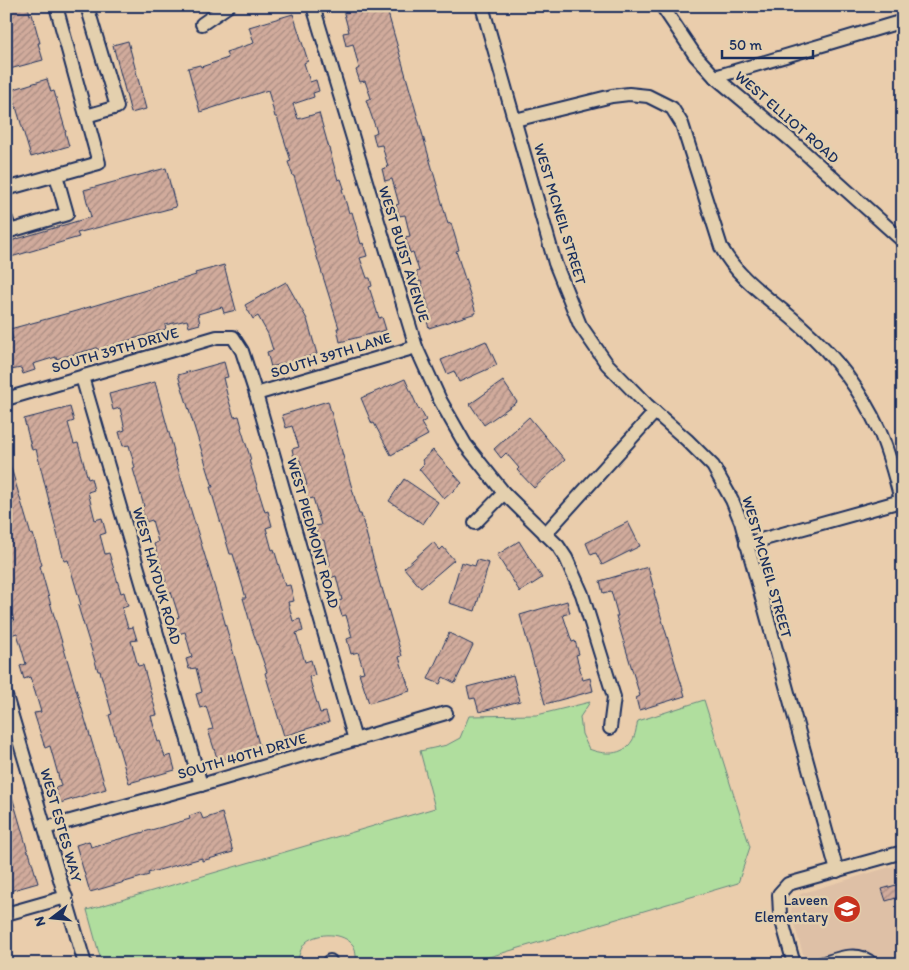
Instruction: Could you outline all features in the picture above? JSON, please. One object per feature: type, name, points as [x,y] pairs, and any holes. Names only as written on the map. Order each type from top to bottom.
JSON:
[{"type":"street","points":[[6,189],[99,163],[56,6]]},
{"type":"street","points":[[86,116],[117,107],[87,6]]},
{"type":"street","points":[[202,24],[228,6]]},
{"type":"street","name":"WEST BUIST AVENUE","points":[[313,6],[416,347],[440,400],[465,444],[504,493],[558,546],[566,558],[582,594],[614,696],[610,728]]},
{"type":"street","name":"WEST MCNEIL STREET","points":[[482,6],[555,263],[580,325],[607,364],[713,466],[732,500],[837,871]]},
{"type":"street","name":"WEST ELLIOT ROAD","points":[[662,6],[695,55],[715,77],[793,142],[903,241]]},
{"type":"street","points":[[715,77],[903,21]]},
{"type":"street","points":[[515,120],[612,96],[629,94],[648,96],[672,108],[682,124],[721,247],[728,261],[824,347],[850,379],[866,405],[880,431],[888,452],[902,504],[746,544]]},
{"type":"street","points":[[6,219],[10,231],[68,214],[56,175]]},
{"type":"street","name":"SOUTH 39TH DRIVE","points":[[6,399],[218,337],[233,337]]},
{"type":"street","name":"WEST PIEDMONT ROAD","points":[[233,337],[242,350],[256,394],[356,740]]},
{"type":"street","name":"SOUTH 39TH LANE","points":[[256,394],[416,347]]},
{"type":"street","name":"WEST HAYDUK ROAD","points":[[82,377],[201,785]]},
{"type":"street","points":[[545,534],[655,412]]},
{"type":"street","points":[[475,523],[504,493]]},
{"type":"street","name":"WEST ESTES WAY","points":[[6,696],[85,964]]},
{"type":"street","name":"SOUTH 40TH DRIVE","points":[[45,828],[446,714]]},
{"type":"street","points":[[793,963],[780,914],[780,894],[788,884],[903,852]]},
{"type":"street","points":[[6,914],[66,897]]},
{"type":"street","points":[[821,964],[854,956],[868,960],[872,964]]},
{"type":"shaded area","name":"Laveen Elementary","points":[[903,863],[903,964],[806,964],[791,914],[792,903],[796,897],[803,893]]},
{"type":"green space","points":[[704,700],[750,847],[738,883],[479,960],[478,964],[357,964],[353,945],[349,941],[337,936],[324,935],[317,936],[304,944],[297,964],[102,964],[87,910],[435,808],[420,751],[447,745],[460,738],[469,716],[537,715],[590,702],[580,717],[582,734],[589,749],[613,753],[624,749],[632,741],[638,721]]},
{"type":"building","points":[[6,6],[28,6],[30,15],[32,14],[43,60],[6,70]]},
{"type":"building","points":[[342,6],[386,6],[448,224],[451,223],[459,250],[456,251],[476,313],[429,328],[425,315],[430,313],[421,281],[419,282],[416,272],[419,271],[413,252],[410,253],[405,237],[410,236],[405,215],[399,216],[396,205],[399,204],[392,179],[385,181],[382,169],[388,167],[382,145],[376,146],[373,134],[377,132],[366,100],[371,98],[365,81],[360,82],[356,70],[359,68],[353,44],[346,46],[343,33],[349,32]]},
{"type":"building","points":[[293,14],[308,61],[304,63],[310,82],[316,80],[319,91],[313,93],[314,97],[293,104],[298,119],[319,113],[338,180],[341,179],[344,188],[342,189],[349,213],[352,212],[361,244],[363,243],[367,256],[360,258],[367,278],[370,278],[372,286],[369,287],[379,318],[382,317],[386,330],[340,342],[337,328],[339,328],[294,176],[288,162],[291,161],[277,117],[275,117],[268,90],[200,112],[188,68],[200,65],[201,67],[228,58],[226,52],[254,43],[249,27]]},
{"type":"building","points":[[128,41],[146,109],[131,113],[113,45]]},
{"type":"building","points":[[47,79],[51,92],[54,91],[69,146],[31,157],[11,90]]},
{"type":"building","points":[[166,168],[176,207],[77,233],[79,237],[11,257],[7,242],[91,217],[84,190]]},
{"type":"building","points":[[224,265],[236,310],[224,313],[222,307],[198,314],[200,324],[189,327],[187,320],[165,325],[166,329],[97,350],[97,348],[33,364],[35,370],[23,374],[21,368],[6,371],[6,340],[13,339],[10,329],[76,311]]},
{"type":"building","points":[[286,282],[307,319],[317,354],[271,367],[267,352],[273,350],[268,334],[258,316],[253,319],[245,305]]},
{"type":"building","points":[[486,341],[497,365],[459,382],[454,371],[447,374],[441,360]]},
{"type":"building","points":[[224,362],[228,377],[223,378],[228,398],[234,417],[239,416],[251,460],[249,460],[265,512],[268,511],[272,526],[266,528],[272,550],[274,549],[285,586],[290,585],[294,601],[288,602],[293,621],[300,619],[303,631],[296,633],[305,662],[311,660],[315,675],[309,677],[320,713],[326,712],[329,722],[284,736],[265,673],[267,672],[243,598],[246,598],[233,554],[230,554],[210,487],[213,487],[178,375]]},
{"type":"building","points":[[405,379],[419,410],[426,420],[421,423],[428,435],[391,455],[374,423],[372,424],[361,398]]},
{"type":"building","points":[[503,381],[517,402],[484,425],[470,404]]},
{"type":"building","points":[[155,382],[173,452],[220,605],[260,748],[218,761],[208,730],[213,729],[206,706],[200,708],[196,694],[202,692],[196,668],[189,669],[186,659],[192,657],[185,632],[178,634],[173,619],[179,617],[171,592],[166,594],[163,582],[166,581],[154,544],[158,542],[152,520],[146,522],[141,507],[144,506],[133,469],[135,468],[129,445],[123,446],[119,432],[125,430],[120,408],[113,410],[109,394]]},
{"type":"building","points":[[328,401],[359,514],[361,514],[402,656],[399,657],[410,691],[369,703],[359,673],[364,672],[358,652],[351,654],[347,639],[352,637],[346,615],[342,616],[337,601],[342,600],[336,576],[330,578],[327,566],[330,565],[324,540],[319,542],[315,526],[321,525],[313,498],[307,500],[303,486],[307,485],[300,460],[295,462],[292,449],[299,447],[292,426],[286,428],[282,415]]},
{"type":"building","points":[[70,407],[74,421],[68,423],[74,444],[78,443],[88,479],[91,478],[94,490],[88,492],[95,520],[102,518],[106,533],[100,535],[105,554],[109,553],[121,593],[124,592],[128,606],[122,608],[128,628],[133,627],[137,640],[131,641],[138,666],[143,665],[157,715],[151,716],[158,742],[160,741],[165,757],[171,755],[175,770],[129,783],[109,715],[112,714],[100,671],[98,671],[78,606],[81,605],[68,560],[64,561],[36,449],[32,450],[24,419]]},
{"type":"building","points":[[529,417],[565,460],[534,488],[517,470],[519,468],[506,453],[501,458],[494,449]]},
{"type":"building","points":[[433,450],[462,483],[444,499],[419,469],[424,464],[422,460]]},
{"type":"building","points":[[6,461],[9,461],[31,535],[33,534],[52,609],[106,789],[60,803],[55,788],[61,786],[50,746],[45,748],[34,713],[41,712],[30,677],[24,679],[20,666],[26,664],[17,633],[11,635],[7,623],[14,621],[8,602],[6,602]]},
{"type":"building","points":[[404,479],[438,502],[423,524],[389,501]]},
{"type":"building","points":[[628,522],[640,546],[602,565],[596,553],[591,555],[586,543]]},
{"type":"building","points":[[519,541],[542,578],[520,592],[497,555]]},
{"type":"building","points":[[433,542],[440,550],[443,547],[454,560],[421,588],[404,568]]},
{"type":"building","points":[[477,560],[489,563],[475,611],[449,603],[461,562],[475,566]]},
{"type":"building","points":[[648,567],[685,696],[639,710],[636,698],[640,696],[616,616],[618,616],[611,591],[603,593],[600,581]]},
{"type":"building","points":[[567,601],[570,613],[563,615],[572,642],[575,641],[579,654],[576,655],[583,680],[590,678],[593,691],[545,704],[520,615]]},
{"type":"building","points":[[449,633],[473,645],[455,683],[443,677],[440,684],[428,679]]},
{"type":"building","points":[[513,675],[520,701],[479,712],[475,698],[470,699],[467,687]]},
{"type":"building","points":[[9,786],[38,883],[6,892],[6,787]]},
{"type":"building","points":[[200,812],[203,819],[222,813],[233,852],[202,861],[202,858],[148,873],[149,875],[90,892],[76,845],[89,841],[91,847],[190,819],[189,816]]},
{"type":"building","points":[[903,883],[903,896],[886,901],[882,889]]},
{"type":"place","name":"Laveen Elementary","points":[[847,909]]}]
